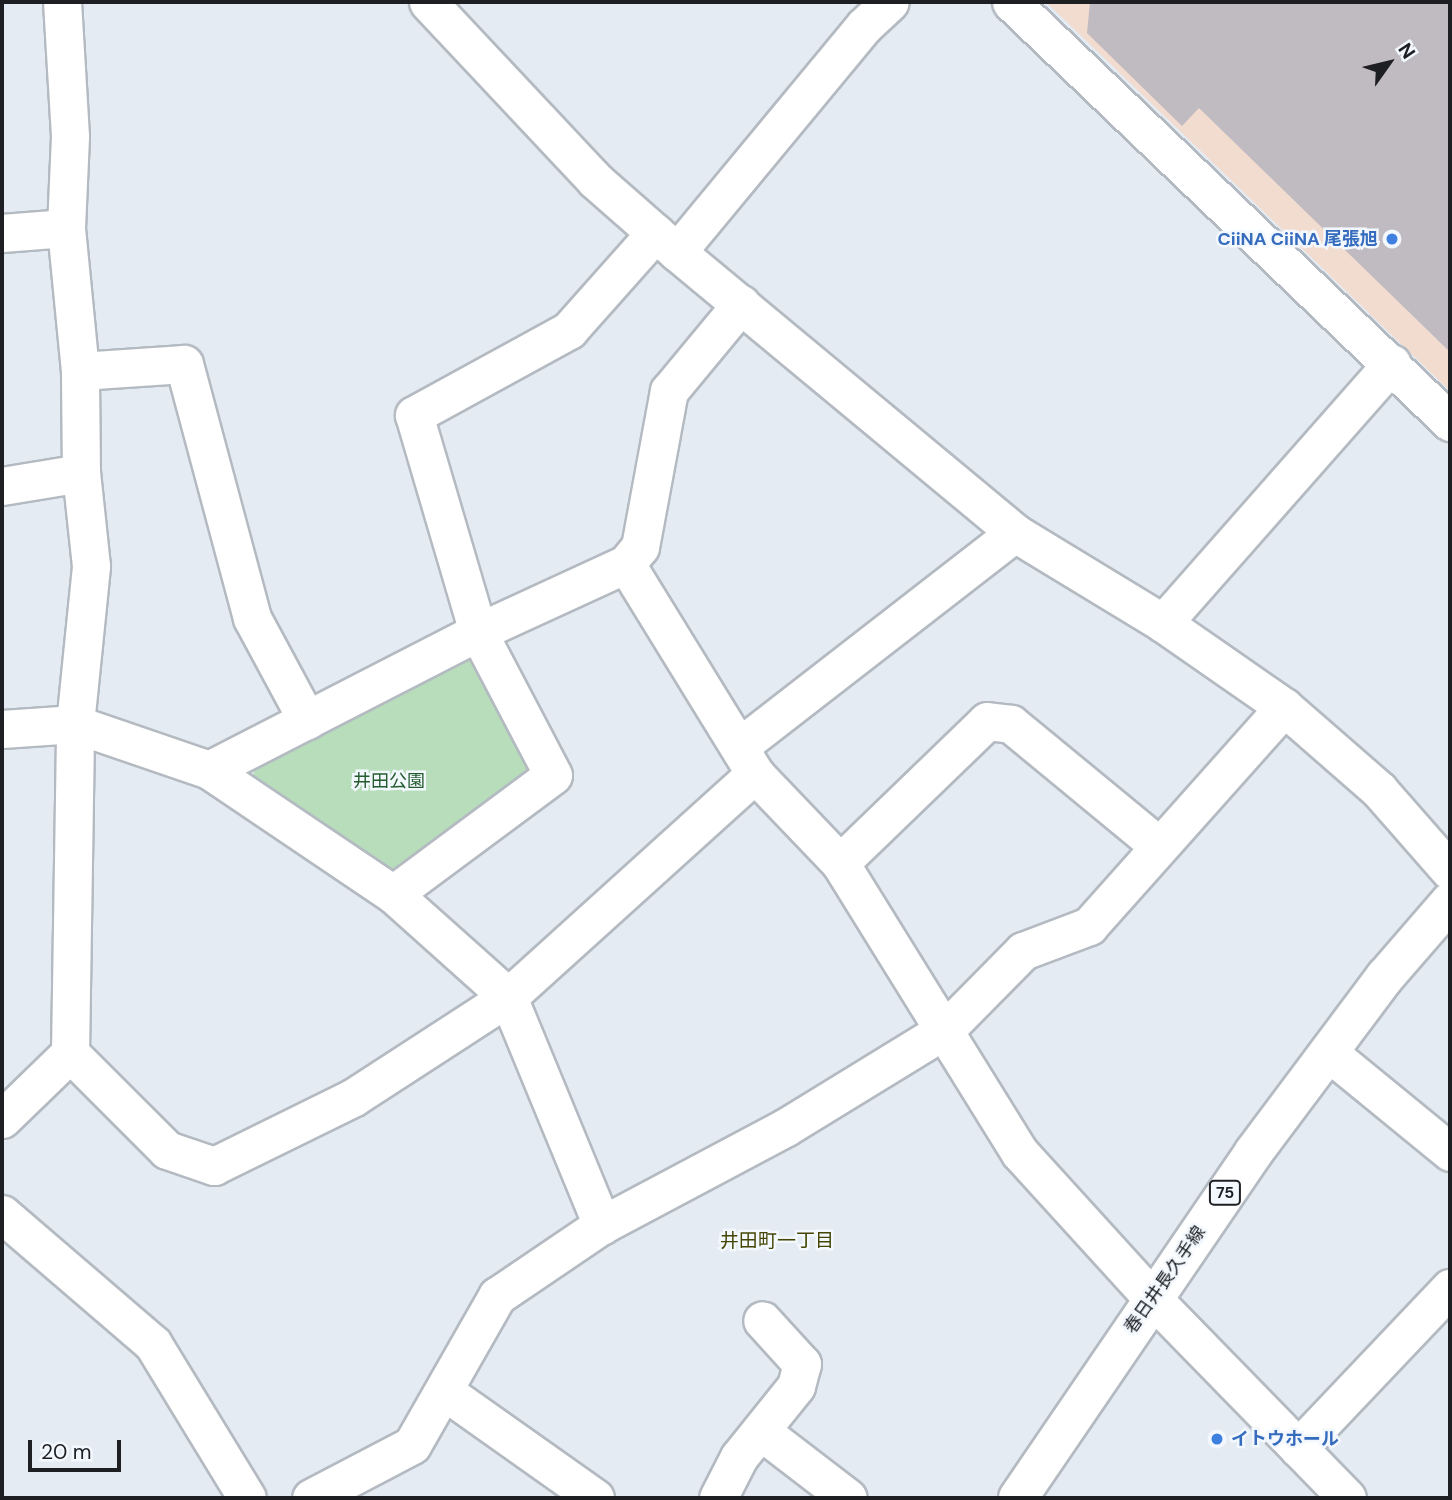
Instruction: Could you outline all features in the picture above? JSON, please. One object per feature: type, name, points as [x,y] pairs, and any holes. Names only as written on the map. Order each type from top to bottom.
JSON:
[{"type":"main road","name":"春日井長久手線","points":[[1018,1498],[1152,1298],[1328,1052],[1385,977],[1450,902]]},
{"type":"street","points":[[2,1119],[70,1053],[75,724],[92,566],[82,473],[80,371],[66,228],[70,136],[62,2]]},
{"type":"street","points":[[428,2],[594,180],[666,243],[1015,533],[1163,623],[1284,707],[1379,790],[1450,871]]},
{"type":"street","points":[[393,894],[553,775],[478,632],[414,415],[569,330],[666,243],[864,26],[890,2]]},
{"type":"street","points":[[1011,2],[1392,363],[1450,422]]},
{"type":"street","points":[[2,233],[66,228]]},
{"type":"street","points":[[209,770],[478,632],[626,565],[640,547],[669,391],[741,304]]},
{"type":"street","points":[[1163,623],[1392,363]]},
{"type":"street","points":[[80,371],[184,364],[252,618],[307,720]]},
{"type":"street","points":[[2,486],[82,473]]},
{"type":"street","points":[[70,1053],[167,1150],[214,1166],[354,1097],[508,997],[747,760],[1015,533]]},
{"type":"street","points":[[626,565],[747,760],[841,863],[946,1029],[1020,1153],[1152,1298],[1347,1498]]},
{"type":"street","points":[[311,1498],[412,1445],[497,1296],[602,1225],[786,1128],[946,1029],[1023,951],[1089,926],[1284,707]]},
{"type":"street","points":[[841,863],[987,721],[1011,724],[1159,846]]},
{"type":"street","points":[[2,729],[75,724],[209,770],[393,894],[508,997],[602,1225]]},
{"type":"street","points":[[1328,1052],[1450,1152]]},
{"type":"street","points":[[2,1214],[153,1344],[247,1498]]},
{"type":"street","points":[[1298,1448],[1450,1288]]},
{"type":"street","points":[[718,1498],[740,1457],[796,1386],[802,1364],[762,1320]]},
{"type":"street","points":[[444,1391],[594,1498]]},
{"type":"street","points":[[762,1432],[848,1498]]},
{"type":"shaded area","name":"CiiNA CiiNA 尾張旭","points":[[1046,2],[1450,2],[1450,391]]},
{"type":"green space","name":"井田公園","points":[[474,650],[539,771],[390,879],[251,784],[257,759]]},
{"type":"building","name":"CiiNA CiiNA 尾張旭","points":[[1090,2],[1450,2],[1450,352],[1199,108],[1182,126],[1087,33]]},
{"type":"place","name":"CiiNA CiiNA 尾張旭","points":[[1392,239]]},
{"type":"place","name":"イトウホール","points":[[1217,1439]]},
{"type":"district","name":"井田町一丁目","points":[[777,1241]]}]
